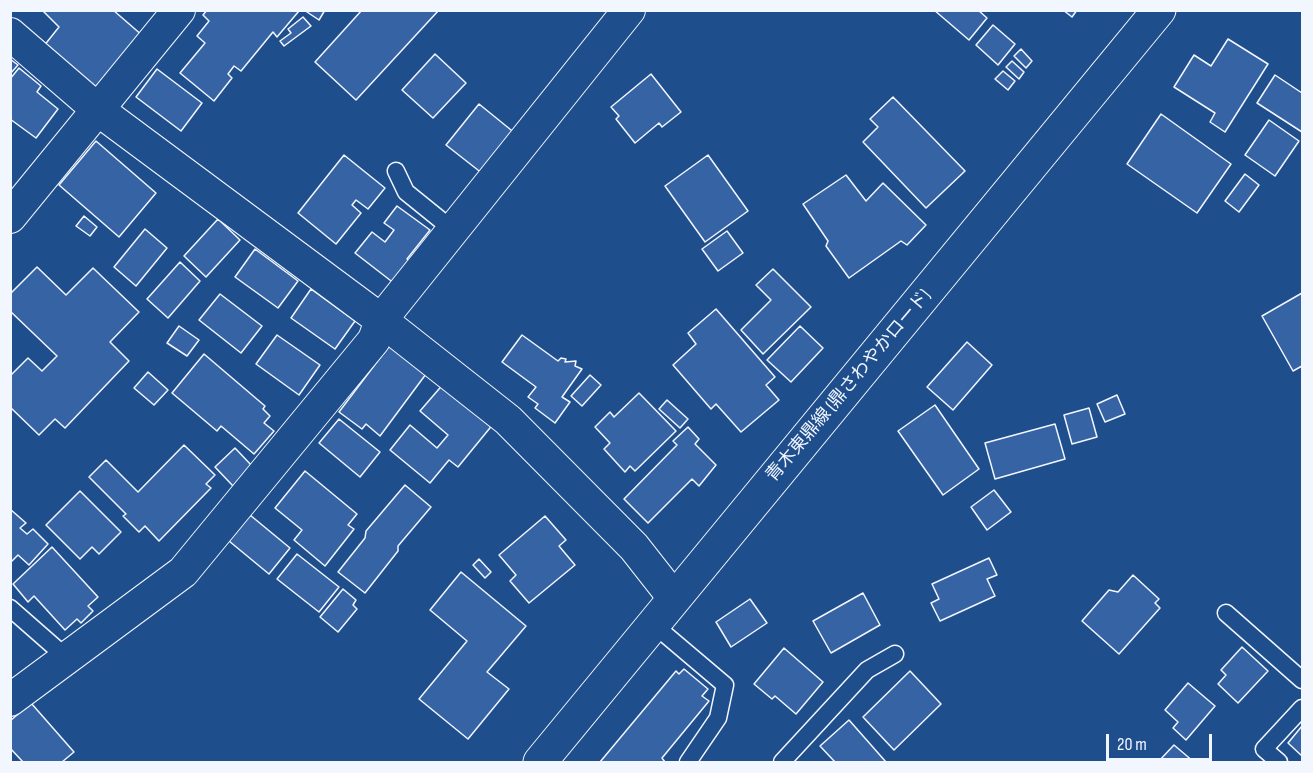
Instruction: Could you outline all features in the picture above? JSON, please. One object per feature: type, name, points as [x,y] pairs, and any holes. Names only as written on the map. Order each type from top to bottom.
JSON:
[{"type":"main road","name":"青木東鼎線 (鼎さわやかロード)","points":[[540,762],[1159,10]]},
{"type":"street","points":[[10,217],[179,10]]},
{"type":"street","points":[[10,700],[183,572],[374,340],[381,320],[629,10]]},
{"type":"street","points":[[10,34],[97,109],[381,320],[508,420],[633,546],[674,598]]},
{"type":"lane","points":[[396,171],[406,192],[453,230]]},
{"type":"lane","points":[[10,608],[67,658]]},
{"type":"lane","points":[[1226,613],[1302,680]]},
{"type":"lane","points":[[653,624],[725,685],[718,718],[688,762]]},
{"type":"lane","points":[[782,762],[867,670],[895,654]]},
{"type":"lane","points":[[1279,762],[1264,748],[1302,708]]},
{"type":"building","points":[[42,10],[113,10],[143,36],[97,92],[43,47],[59,27]]},
{"type":"building","points":[[207,10],[299,11],[277,37],[273,32],[241,71],[234,66],[228,74],[232,78],[214,101],[180,73],[205,43],[197,36],[209,21],[203,15]]},
{"type":"building","points":[[304,10],[325,10],[319,20]]},
{"type":"building","points":[[362,10],[439,10],[356,100],[315,62]]},
{"type":"building","points":[[934,10],[978,10],[987,18],[969,40]]},
{"type":"building","points":[[1063,10],[1077,10],[1072,17]]},
{"type":"building","points":[[303,17],[311,26],[284,46],[280,41],[291,33],[288,29]]},
{"type":"building","points":[[993,25],[1015,44],[998,65],[976,45]]},
{"type":"building","points":[[1228,39],[1268,64],[1225,132],[1210,122],[1215,113],[1174,87],[1194,55],[1211,66]]},
{"type":"building","points":[[1021,49],[1032,61],[1026,68],[1014,56]]},
{"type":"building","points":[[435,54],[466,83],[433,118],[402,90]]},
{"type":"building","points":[[10,59],[18,65],[10,74]]},
{"type":"building","points":[[1012,61],[1024,72],[1019,79],[1006,67]]},
{"type":"building","points":[[19,68],[41,86],[37,92],[58,109],[36,138],[10,119],[10,79]]},
{"type":"building","points":[[157,69],[202,103],[181,131],[136,97]]},
{"type":"building","points":[[1003,71],[1015,81],[1008,90],[995,79]]},
{"type":"building","points":[[651,74],[681,112],[662,127],[659,123],[635,143],[616,119],[619,116],[611,107]]},
{"type":"building","points":[[1275,75],[1302,93],[1302,132],[1257,103]]},
{"type":"building","points":[[893,97],[965,171],[926,208],[863,142],[878,127],[870,119]]},
{"type":"building","points":[[479,104],[516,134],[483,174],[446,145]]},
{"type":"building","points":[[1161,114],[1231,164],[1197,213],[1127,164]]},
{"type":"building","points":[[1269,120],[1299,141],[1275,176],[1245,155]]},
{"type":"building","points":[[96,141],[156,193],[119,237],[59,185]]},
{"type":"building","points":[[344,155],[385,188],[368,209],[356,200],[352,205],[361,213],[336,244],[298,213]]},
{"type":"building","points":[[708,155],[748,211],[705,242],[665,186]]},
{"type":"building","points":[[1245,174],[1259,185],[1239,212],[1225,201]]},
{"type":"building","points":[[846,175],[866,201],[883,183],[926,225],[907,245],[901,241],[849,278],[826,246],[828,241],[803,204]]},
{"type":"building","points":[[397,206],[430,230],[407,259],[411,262],[395,284],[355,253],[372,232],[385,242],[394,230],[384,223]]},
{"type":"building","points":[[84,216],[97,227],[90,236],[76,226]]},
{"type":"building","points":[[218,219],[240,240],[206,277],[184,256]]},
{"type":"building","points":[[145,229],[167,248],[136,286],[114,267]]},
{"type":"building","points":[[727,231],[743,253],[718,271],[702,249]]},
{"type":"building","points":[[255,249],[298,281],[278,308],[235,277]]},
{"type":"building","points":[[180,262],[200,281],[168,318],[147,299]]},
{"type":"building","points":[[37,267],[66,295],[93,268],[139,312],[110,342],[129,361],[65,428],[55,419],[39,435],[10,407],[10,376],[28,358],[42,371],[57,356],[10,311],[10,294]]},
{"type":"building","points":[[773,269],[811,307],[763,354],[741,330],[771,300],[756,285]]},
{"type":"building","points":[[311,289],[355,321],[335,349],[291,318]]},
{"type":"building","points":[[1302,293],[1302,366],[1293,371],[1262,316]]},
{"type":"building","points":[[220,294],[262,326],[241,353],[199,320]]},
{"type":"building","points":[[716,309],[775,377],[766,385],[779,400],[741,432],[716,404],[711,409],[673,365],[696,344],[688,333]]},
{"type":"building","points":[[179,326],[199,340],[187,356],[167,343]]},
{"type":"building","points":[[800,326],[823,348],[791,382],[767,360]]},
{"type":"building","points":[[277,335],[320,365],[299,395],[256,364]]},
{"type":"building","points":[[522,335],[558,361],[561,358],[566,359],[565,362],[576,361],[575,366],[582,369],[562,397],[570,402],[555,423],[535,408],[538,404],[528,397],[536,387],[502,362]]},
{"type":"building","points":[[967,342],[992,365],[953,410],[927,387]]},
{"type":"building","points":[[389,346],[426,374],[380,436],[366,424],[362,429],[339,412]]},
{"type":"building","points":[[204,354],[265,406],[263,409],[270,416],[264,423],[274,431],[254,454],[221,426],[217,431],[172,393]]},
{"type":"building","points":[[148,372],[168,390],[154,405],[134,388]]},
{"type":"building","points":[[590,375],[601,385],[582,406],[571,396]]},
{"type":"building","points":[[445,382],[494,423],[458,467],[449,460],[430,483],[390,450],[410,425],[437,448],[448,435],[420,411]]},
{"type":"building","points":[[639,393],[676,431],[635,471],[630,466],[625,472],[604,449],[610,443],[595,427],[610,412],[614,417]]},
{"type":"building","points":[[1117,395],[1125,414],[1105,422],[1097,404]]},
{"type":"building","points":[[667,400],[688,419],[680,428],[659,409]]},
{"type":"building","points":[[935,405],[979,469],[943,495],[898,431]]},
{"type":"building","points":[[1089,408],[1097,437],[1072,444],[1064,415]]},
{"type":"building","points":[[339,419],[380,452],[360,477],[319,443]]},
{"type":"building","points":[[1055,424],[1065,459],[995,479],[985,443]]},
{"type":"building","points":[[688,427],[699,439],[695,444],[716,465],[699,486],[692,479],[648,523],[624,499],[677,445],[673,441]]},
{"type":"building","points":[[184,445],[215,475],[206,484],[211,488],[159,541],[145,526],[139,532],[123,516],[126,514],[89,477],[106,460],[138,492]]},
{"type":"building","points":[[235,448],[253,467],[233,486],[215,467]]},
{"type":"building","points":[[305,471],[357,514],[348,525],[354,529],[325,566],[294,540],[302,530],[275,508]]},
{"type":"building","points":[[405,485],[431,507],[398,546],[398,551],[365,593],[338,572],[365,538],[366,531]]},
{"type":"building","points":[[994,490],[1011,512],[987,530],[971,507]]},
{"type":"building","points":[[80,491],[121,532],[99,554],[92,547],[80,559],[46,525]]},
{"type":"building","points":[[10,509],[26,523],[20,528],[27,534],[33,529],[48,544],[29,565],[18,555],[10,563]]},
{"type":"building","points":[[250,515],[290,548],[269,574],[229,541]]},
{"type":"building","points":[[545,516],[566,540],[559,546],[575,565],[529,603],[510,581],[516,575],[499,555]]},
{"type":"building","points":[[52,547],[98,597],[88,606],[93,611],[81,623],[77,619],[65,630],[34,596],[28,602],[13,584]]},
{"type":"building","points":[[297,554],[339,587],[319,612],[277,579]]},
{"type":"building","points":[[989,558],[997,575],[987,579],[995,596],[940,621],[931,603],[939,599],[932,584]]},
{"type":"building","points":[[479,559],[491,572],[485,578],[473,565]]},
{"type":"building","points":[[461,572],[526,626],[487,672],[509,689],[468,739],[419,699],[467,641],[430,610]]},
{"type":"building","points":[[1133,575],[1159,599],[1155,603],[1160,608],[1119,654],[1082,621],[1109,590],[1118,592]]},
{"type":"building","points":[[343,589],[356,600],[353,605],[357,609],[338,632],[320,617]]},
{"type":"building","points":[[863,593],[880,625],[831,653],[813,621]]},
{"type":"building","points":[[750,599],[767,623],[731,647],[716,622]]},
{"type":"building","points":[[1242,647],[1268,671],[1238,703],[1218,684],[1226,675],[1221,670]]},
{"type":"building","points":[[784,648],[823,682],[796,714],[775,696],[772,699],[754,684]]},
{"type":"building","points":[[684,669],[708,689],[702,696],[709,701],[662,758],[665,762],[600,762],[676,671],[679,674]]},
{"type":"building","points":[[910,671],[941,704],[894,750],[863,717]]},
{"type":"building","points":[[1188,683],[1215,706],[1186,740],[1173,728],[1178,722],[1165,710]]},
{"type":"building","points":[[31,703],[74,752],[62,762],[23,762],[10,748],[10,721]]},
{"type":"building","points":[[849,720],[886,762],[835,762],[820,746]]},
{"type":"building","points":[[1302,726],[1302,756],[1288,743]]},
{"type":"building","points":[[1174,745],[1194,762],[1158,762]]}]
